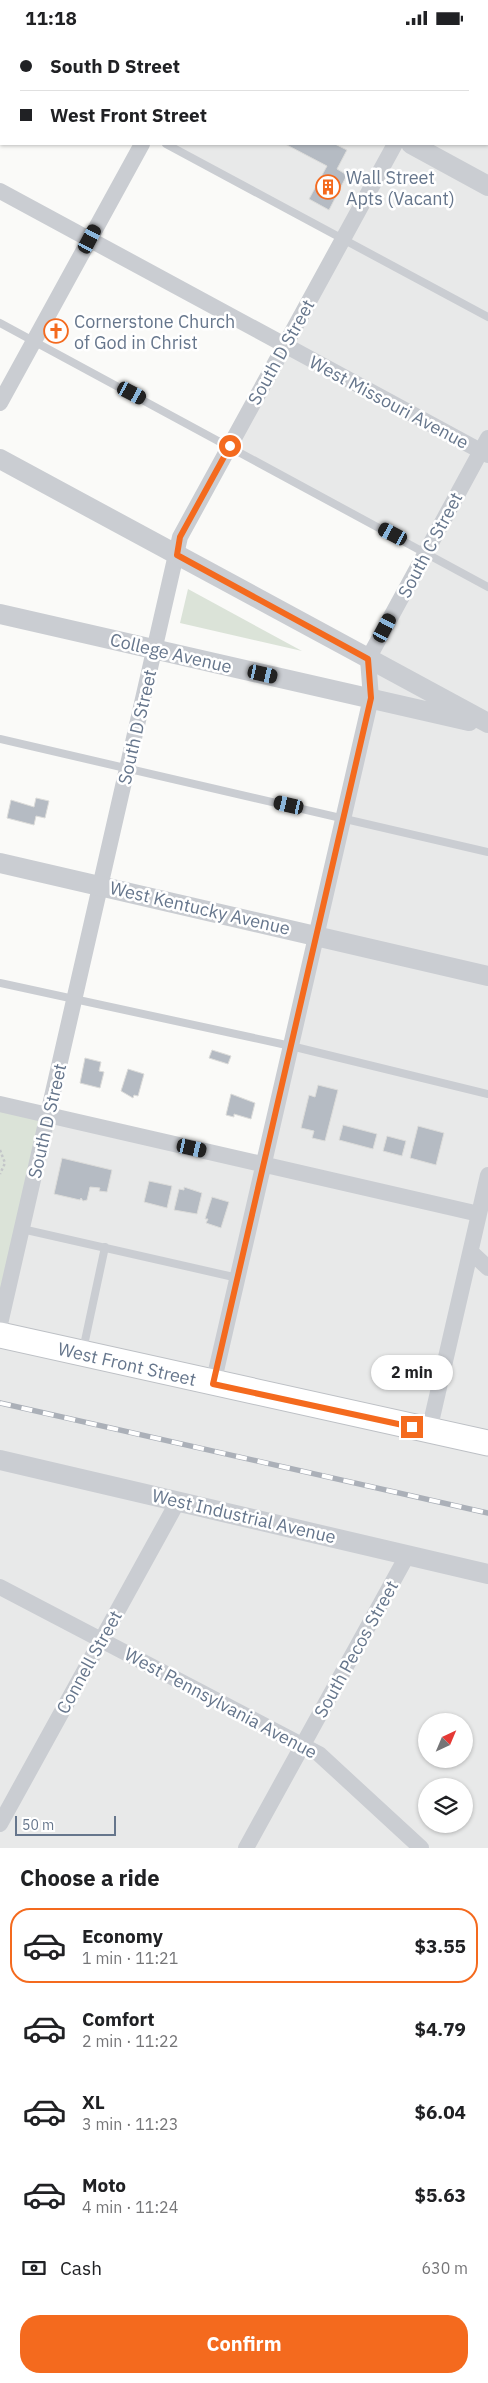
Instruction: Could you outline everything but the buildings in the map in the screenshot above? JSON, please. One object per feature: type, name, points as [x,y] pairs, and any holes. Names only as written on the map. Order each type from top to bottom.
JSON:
[{"type":"main road","name":"West Front Street","points":[[0,1335],[213,1384],[488,1443]]},
{"type":"street","points":[[0,403],[141,145]]},
{"type":"street","name":"South D Street","points":[[0,1324],[180,537],[394,145]]},
{"type":"street","points":[[413,145],[488,185]]},
{"type":"street","name":"West Missouri Avenue","points":[[0,191],[285,345],[486,448]]},
{"type":"street","name":"South C Street","points":[[368,659],[426,552],[486,448]]},
{"type":"street","points":[[0,459],[488,724]]},
{"type":"street","name":"College Avenue","points":[[0,614],[488,724]]},
{"type":"street","points":[[213,1384],[371,698],[368,659]]},
{"type":"street","name":"West Kentucky Avenue","points":[[0,863],[488,976]]},
{"type":"street","points":[[0,1104],[479,1214]]},
{"type":"street","points":[[429,1431],[488,1175]]},
{"type":"street","points":[[471,1252],[488,1268]]},
{"type":"street","name":"West Industrial Avenue","points":[[0,1460],[408,1554],[488,1575]]},
{"type":"street","name":"Connell Street","points":[[0,1824],[178,1501]]},
{"type":"street","name":"South Pecos Street","points":[[246,1848],[408,1554]]},
{"type":"street","points":[[465,1569],[488,1589]]},
{"type":"street","name":"West Pennsylvania Avenue","points":[[0,1587],[326,1758],[421,1848]]},
{"type":"lane","points":[[168,145],[342,241],[488,317]]},
{"type":"lane","points":[[0,323],[488,587]]},
{"type":"lane","points":[[0,739],[488,852]]},
{"type":"lane","points":[[0,983],[291,1045],[488,1094]]},
{"type":"lane","points":[[22,1229],[238,1277]]},
{"type":"lane","points":[[83,1354],[105,1247]]},
{"type":"path","points":[[0,1150],[5,1163],[0,1174]]},
{"type":"shaded area","points":[[165,145],[488,145],[488,1848],[0,1848],[0,1324],[49,1115],[264,1164],[379,663],[370,657],[425,555],[228,448],[341,240]]},
{"type":"shaded area","points":[[188,589],[302,651],[180,623]]},
{"type":"shaded area","points":[[0,1104],[48,1115],[0,1313]]},
{"type":"railway","points":[[0,1403],[488,1513]]},
{"type":"place","name":"Wall Street Apts (Vacant)","points":[[328,187]]},
{"type":"place","name":"Cornerstone Church of God in Christ","points":[[56,331]]},
{"type":"route","points":[[230,446],[180,537],[177,555],[368,659],[371,698],[213,1384],[412,1427]]}]
